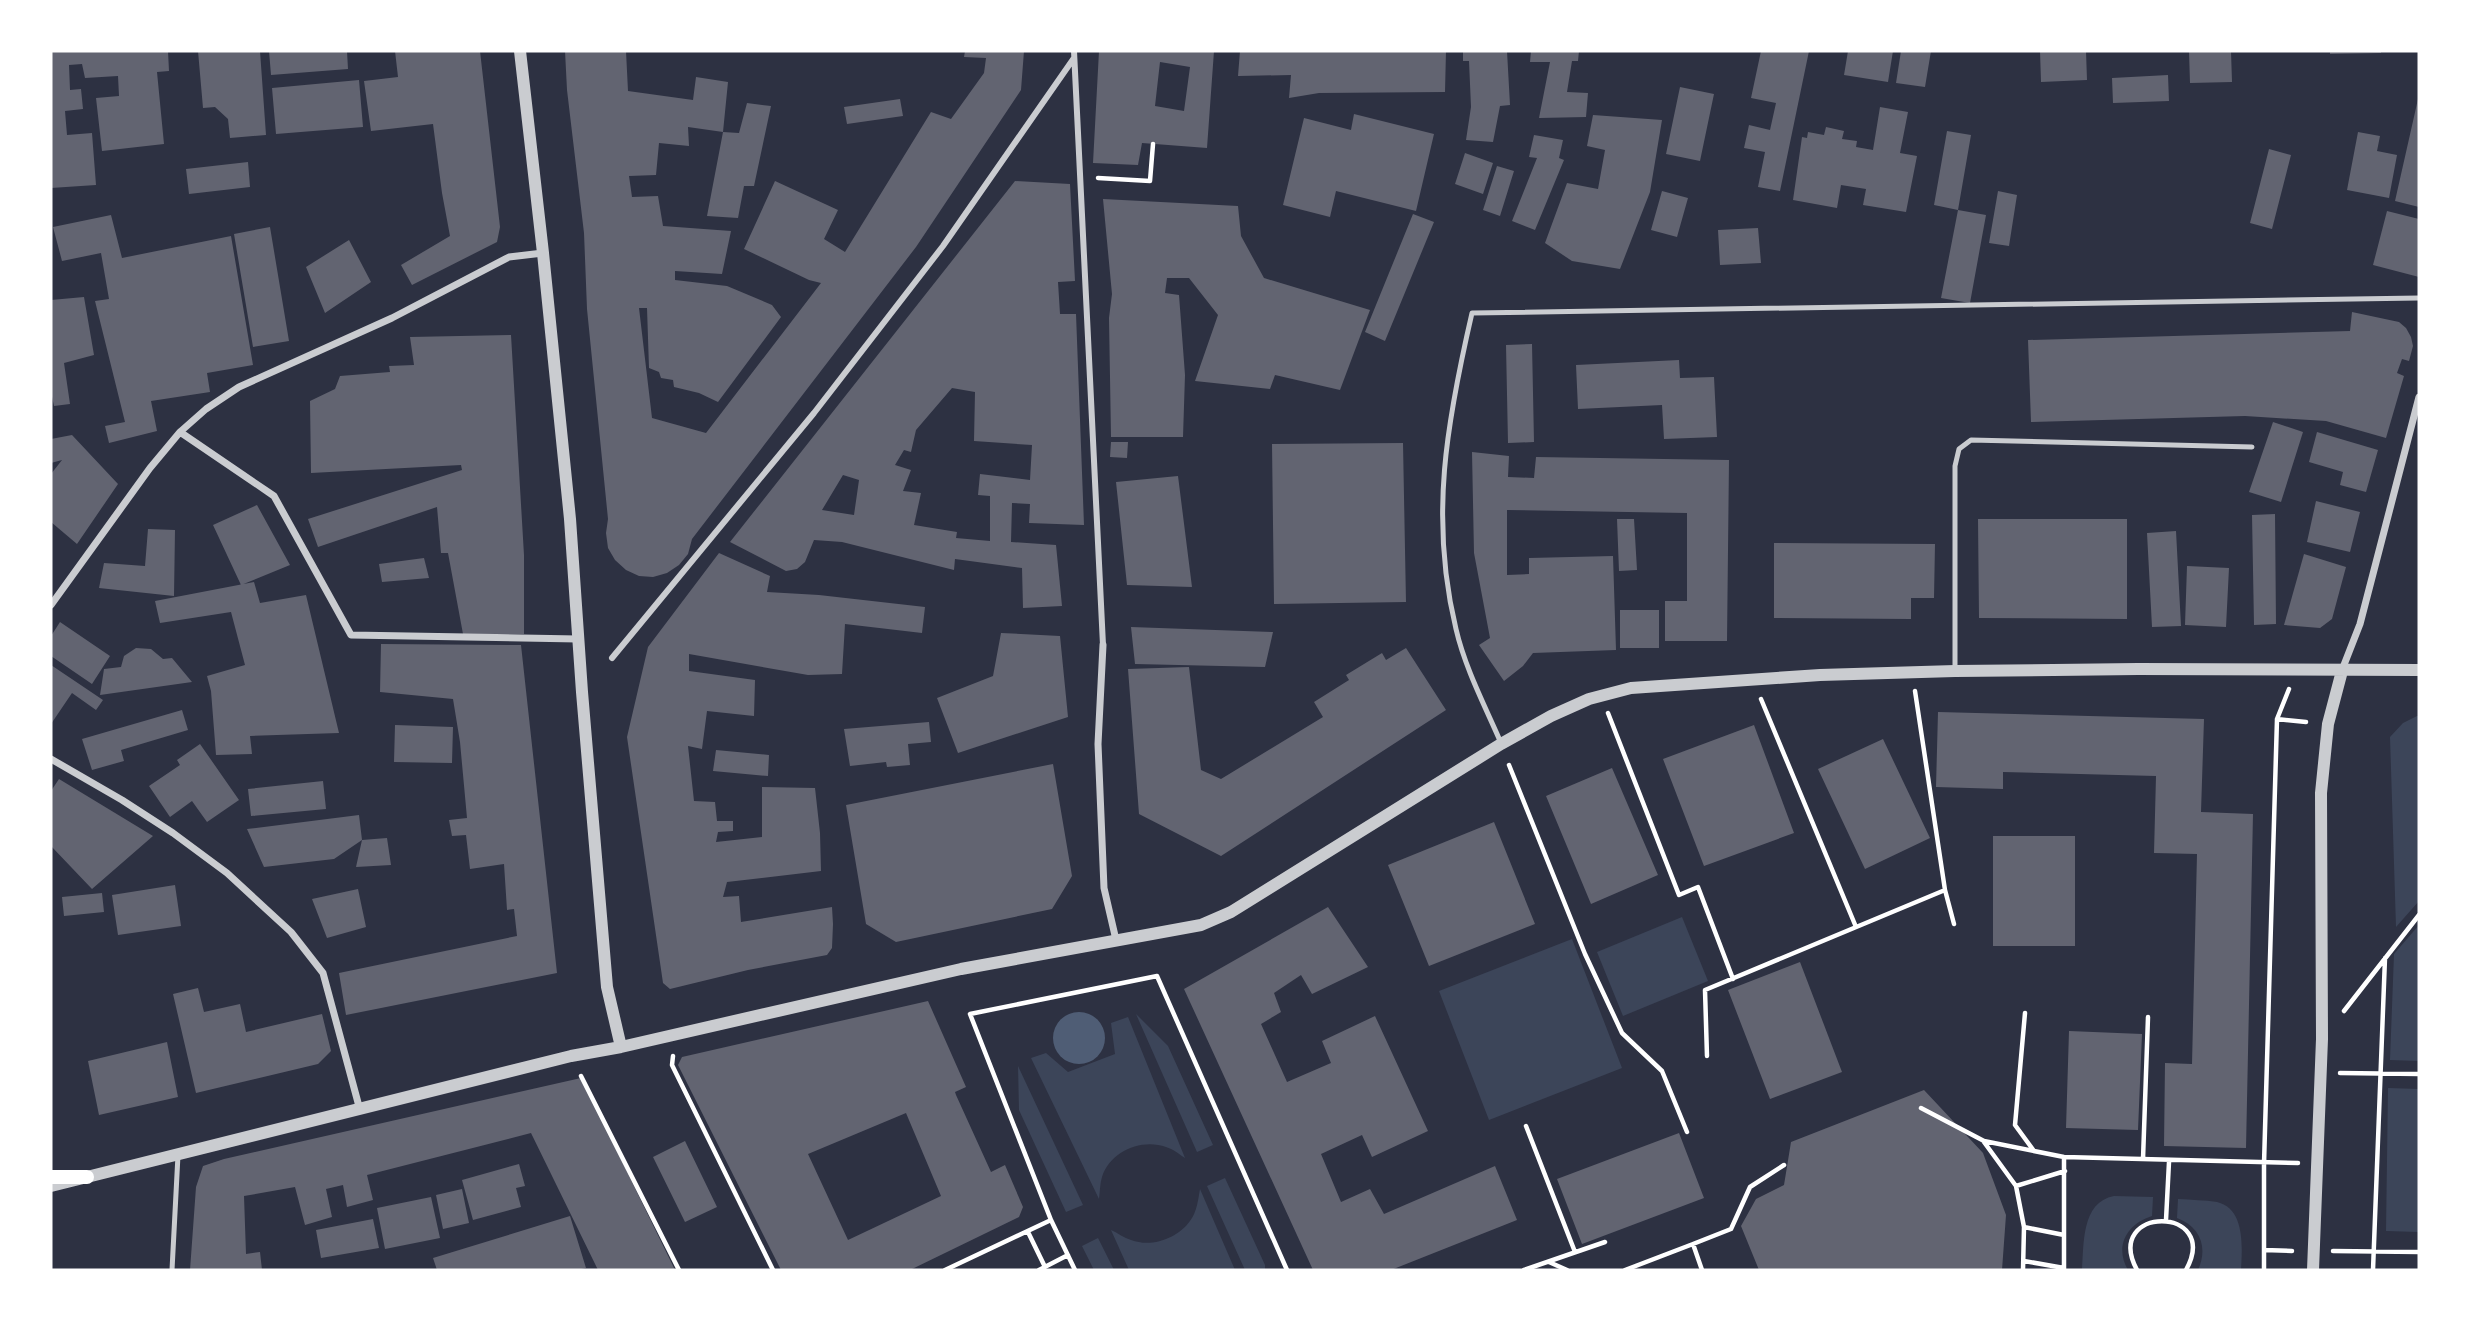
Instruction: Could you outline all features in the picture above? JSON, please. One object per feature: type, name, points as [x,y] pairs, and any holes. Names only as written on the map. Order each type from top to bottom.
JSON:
[{"type":"main road","points":[[51,1177],[87,1177]]},
{"type":"street","points":[[520,51],[570,519],[607,987],[621,1047]]},
{"type":"street","points":[[1074,54],[1103,645],[1098,744],[1104,888],[1116,940]]},
{"type":"street","points":[[612,659],[814,413],[943,246],[1074,54]]},
{"type":"street","points":[[51,605],[108,524],[180,432],[239,387],[391,318],[509,257],[543,253]]},
{"type":"street","points":[[2313,1270],[2322,1039],[2321,793],[2328,724],[2342,671],[2360,624],[2419,397]]},
{"type":"street","points":[[180,432],[274,496],[351,635],[578,639]]},
{"type":"street","points":[[51,1186],[571,1056],[621,1047],[961,969],[1201,925],[1231,912],[1501,744],[1551,716],[1589,699],[1631,688],[1820,674],[2419,670]]},
{"type":"street","points":[[51,759],[173,833],[227,873],[291,932],[323,973],[360,1110]]},
{"type":"lane","points":[[1501,744],[1467,666],[1456,631],[1443,553],[1441,512],[1447,437],[1472,313],[2419,298]]},
{"type":"lane","points":[[1955,671],[1955,466],[1959,449],[1971,440],[2252,447]]},
{"type":"lane","points":[[172,1270],[178,1154]]},
{"type":"path","points":[[1080,177],[1150,181],[1153,144]]},
{"type":"path","points":[[2264,1270],[2264,1164],[2277,719],[2297,669]]},
{"type":"path","points":[[1912,673],[1945,890],[1954,924]]},
{"type":"path","points":[[1752,679],[1856,927]]},
{"type":"path","points":[[1601,696],[1679,895],[1698,887],[1733,979]]},
{"type":"path","points":[[2277,719],[2328,724]]},
{"type":"path","points":[[1501,744],[1585,954],[1622,1033],[1662,1071],[1686,1132]]},
{"type":"path","points":[[1707,1056],[1705,990],[1945,890]]},
{"type":"path","points":[[2322,1039],[2419,915]]},
{"type":"path","points":[[2373,1270],[2385,958]]},
{"type":"path","points":[[1075,1270],[1051,1220],[970,1014],[1157,976],[1287,1270]]},
{"type":"path","points":[[2025,1013],[2015,1125],[2035,1152]]},
{"type":"path","points":[[2143,1160],[2148,1017]]},
{"type":"path","points":[[667,1036],[673,1053],[672,1065],[738,1192],[773,1270]]},
{"type":"path","points":[[571,1056],[679,1270]]},
{"type":"path","points":[[2320,1073],[2419,1074]]},
{"type":"path","points":[[1921,1108],[1984,1141],[2064,1157],[2264,1164],[2318,1163]]},
{"type":"path","points":[[1526,1126],[1575,1252]]},
{"type":"path","points":[[1984,1141],[2016,1186],[2024,1227],[2023,1270]]},
{"type":"path","points":[[2024,1261],[2064,1269],[2064,1157]]},
{"type":"path","points":[[2166,1220],[2169,1161]]},
{"type":"path","points":[[1625,1270],[1731,1229],[1750,1186],[1784,1165]]},
{"type":"path","points":[[2016,1186],[2064,1171]]},
{"type":"path","points":[[945,1270],[1051,1220]]},
{"type":"path","points":[[2137,1270],[2132,1261],[2131,1247],[2134,1237],[2148,1223],[2166,1220],[2177,1224],[2191,1238],[2193,1259],[2186,1270]]},
{"type":"path","points":[[2024,1227],[2064,1235]]},
{"type":"path","points":[[1028,1232],[1045,1267]]},
{"type":"path","points":[[1524,1270],[1605,1242]]},
{"type":"path","points":[[1693,1244],[1702,1270]]},
{"type":"path","points":[[2264,1250],[2419,1252]]},
{"type":"path","points":[[1039,1270],[1068,1255]]},
{"type":"path","points":[[1548,1262],[1551,1270]]},
{"type":"path","points":[[1548,1262],[1567,1270]]},
{"type":"shaded area","points":[[2417,716],[2419,901],[2396,927],[2390,737],[2403,723]]},
{"type":"shaded area","points":[[1682,917],[1708,981],[1623,1016],[1597,952]]},
{"type":"shaded area","points":[[2419,925],[2419,1061],[2390,1060],[2394,954]]},
{"type":"shaded area","points":[[1572,939],[1622,1068],[1489,1120],[1439,991]]},
{"type":"shaded area","points":[[1079,1012],[1089,1014],[1097,1020],[1103,1028],[1103,1048],[1097,1056],[1089,1062],[1079,1064],[1069,1062],[1061,1056],[1055,1048],[1053,1038],[1055,1028],[1061,1020],[1069,1014]]},
{"type":"shaded area","points":[[1136,1014],[1168,1046],[1213,1145],[1197,1152]]},
{"type":"shaded area","points":[[1128,1017],[1185,1158],[1171,1149],[1157,1145],[1147,1144],[1128,1149],[1112,1160],[1106,1168],[1101,1179],[1099,1199],[1031,1058],[1046,1053],[1068,1072],[1115,1054],[1111,1023]]},
{"type":"shaded area","points":[[1018,1066],[1083,1205],[1066,1212],[1019,1110]]},
{"type":"shaded area","points":[[2388,1088],[2419,1089],[2419,1232],[2386,1231]]},
{"type":"shaded area","points":[[1225,1178],[1265,1270],[1245,1270],[1207,1186]]},
{"type":"shaded area","points":[[1200,1189],[1235,1270],[1129,1270],[1111,1230],[1128,1239],[1147,1243],[1172,1237],[1185,1227],[1192,1217]]},
{"type":"shaded area","points":[[2114,1196],[2153,1197],[2152,1216],[2136,1224],[2125,1237],[2122,1253],[2128,1270],[2082,1270],[2084,1237],[2090,1215],[2103,1200]]},
{"type":"shaded area","points":[[2178,1199],[2217,1202],[2233,1213],[2240,1231],[2241,1270],[2198,1270],[2202,1246],[2192,1227],[2177,1218]]},
{"type":"shaded area","points":[[1098,1238],[1114,1270],[1094,1270],[1082,1246]]},
{"type":"building","points":[[51,51],[168,51],[169,71],[157,72],[164,144],[102,151],[96,98],[119,96],[118,76],[85,78],[82,64],[69,65],[70,90],[81,89],[83,109],[65,111],[67,135],[92,133],[96,185],[51,188]]},
{"type":"building","points":[[198,51],[260,51],[266,135],[230,138],[228,119],[215,107],[203,108]]},
{"type":"building","points":[[269,51],[347,51],[348,69],[271,75]]},
{"type":"building","points":[[395,51],[480,51],[500,227],[497,242],[412,285],[401,265],[450,236],[433,124],[371,131],[364,81],[398,77]]},
{"type":"building","points":[[565,51],[626,51],[628,91],[693,100],[696,77],[728,82],[723,132],[688,127],[689,146],[659,143],[656,175],[629,176],[632,197],[658,196],[663,226],[731,231],[722,274],[675,271],[675,280],[727,286],[772,305],[781,317],[718,402],[699,393],[674,387],[673,380],[661,378],[659,372],[649,368],[647,308],[639,308],[652,418],[706,433],[821,283],[809,280],[744,249],[775,181],[838,210],[824,239],[845,252],[931,112],[951,119],[984,73],[986,58],[964,57],[965,51],[1024,51],[1021,90],[916,247],[692,539],[688,554],[679,565],[667,573],[653,577],[639,576],[626,570],[615,560],[608,548],[608,519],[587,309],[584,233]]},
{"type":"building","points":[[1099,51],[1214,51],[1207,148],[1142,143],[1138,165],[1093,163]],"holes":[[[1160,62],[1190,67],[1184,111],[1155,106]]]},
{"type":"building","points":[[1240,51],[1446,51],[1445,92],[1319,93],[1289,98],[1291,75],[1238,76]]},
{"type":"building","points":[[1463,51],[1507,51],[1510,105],[1500,106],[1493,142],[1466,140],[1471,107],[1469,61],[1463,61]]},
{"type":"building","points":[[1531,51],[1579,51],[1578,61],[1572,61],[1567,92],[1588,93],[1586,117],[1539,118],[1550,62],[1530,62]]},
{"type":"building","points":[[1761,51],[1809,51],[1780,191],[1758,187],[1765,152],[1744,148],[1749,125],[1770,130],[1776,103],[1751,98]]},
{"type":"building","points":[[1848,51],[1893,51],[1888,82],[1844,75]]},
{"type":"building","points":[[1901,51],[1931,51],[1925,87],[1896,83]]},
{"type":"building","points":[[2040,51],[2086,51],[2087,80],[2041,82]]},
{"type":"building","points":[[2189,51],[2231,51],[2232,82],[2190,83]]},
{"type":"building","points":[[2330,51],[2381,51],[2381,53],[2330,54]]},
{"type":"building","points":[[2168,75],[2169,101],[2113,103],[2112,78]]},
{"type":"building","points":[[359,80],[363,127],[276,134],[272,88]]},
{"type":"building","points":[[1680,87],[1714,94],[1700,161],[1666,154]]},
{"type":"building","points":[[900,99],[903,116],[847,124],[844,107]]},
{"type":"building","points":[[2419,99],[2419,207],[2395,201]]},
{"type":"building","points":[[747,103],[771,106],[754,186],[744,186],[738,218],[707,216],[723,132],[739,133]]},
{"type":"building","points":[[1880,107],[1908,112],[1900,153],[1917,156],[1906,212],[1863,205],[1866,189],[1841,185],[1837,208],[1793,200],[1802,137],[1807,138],[1808,132],[1824,135],[1826,127],[1844,131],[1842,139],[1857,141],[1856,147],[1873,150]]},
{"type":"building","points":[[1354,114],[1434,134],[1416,211],[1336,191],[1330,217],[1283,205],[1304,118],[1351,130]]},
{"type":"building","points":[[1593,115],[1662,120],[1650,192],[1620,269],[1572,261],[1545,243],[1567,183],[1598,189],[1605,150],[1587,146]]},
{"type":"building","points":[[1947,131],[1971,135],[1958,210],[1934,205]]},
{"type":"building","points":[[2358,132],[2380,136],[2377,151],[2397,155],[2389,198],[2347,190]]},
{"type":"building","points":[[1534,135],[1563,140],[1559,158],[1564,160],[1535,230],[1512,221],[1537,158],[1529,157]]},
{"type":"building","points":[[2269,149],[2291,155],[2272,229],[2250,223]]},
{"type":"building","points":[[1465,153],[1493,163],[1483,194],[1455,184]]},
{"type":"building","points":[[248,162],[250,187],[189,194],[186,169]]},
{"type":"building","points":[[1497,166],[1514,171],[1500,216],[1483,210]]},
{"type":"building","points":[[1015,181],[1070,184],[1075,281],[1058,282],[1060,314],[1076,314],[1084,525],[1029,523],[1030,504],[1012,503],[1011,542],[1056,545],[1062,606],[1023,608],[1022,568],[955,559],[954,570],[842,542],[814,540],[805,562],[797,569],[786,571],[730,542]],"holes":[[[952,388],[975,392],[974,441],[1032,445],[1030,480],[980,474],[978,495],[990,496],[990,541],[956,538],[957,532],[914,525],[921,493],[903,491],[911,470],[895,465],[904,450],[911,452],[916,430]],[[843,475],[859,480],[854,515],[822,510]]]},
{"type":"building","points":[[1662,191],[1688,198],[1677,237],[1651,230]]},
{"type":"building","points":[[1998,191],[2017,195],[2009,246],[1989,243]]},
{"type":"building","points":[[1103,199],[1238,206],[1241,236],[1264,278],[1370,310],[1340,390],[1275,375],[1270,389],[1195,381],[1218,315],[1189,278],[1167,278],[1165,293],[1179,295],[1185,375],[1183,437],[1111,437],[1109,318],[1112,294]]},
{"type":"building","points":[[1958,210],[1986,215],[1970,303],[1941,298]]},
{"type":"building","points":[[2387,211],[2419,219],[2419,277],[2373,265]]},
{"type":"building","points":[[1413,214],[1434,222],[1385,341],[1365,332]]},
{"type":"building","points":[[111,215],[122,258],[231,236],[253,365],[207,373],[210,392],[151,401],[157,431],[109,443],[105,426],[125,422],[95,301],[109,299],[101,253],[62,261],[53,227]]},
{"type":"building","points":[[270,227],[289,341],[253,347],[234,234]]},
{"type":"building","points":[[1758,228],[1761,263],[1720,265],[1718,230]]},
{"type":"building","points":[[349,240],[371,282],[325,313],[306,267]]},
{"type":"building","points":[[84,297],[94,355],[64,363],[70,404],[54,406],[51,392],[51,300]]},
{"type":"building","points":[[2352,312],[2399,322],[2411,337],[2413,346],[2409,361],[2402,359],[2397,373],[2404,376],[2386,438],[2326,421],[2245,416],[2031,422],[2028,340],[2350,331]]},
{"type":"building","points":[[511,335],[524,555],[524,634],[463,634],[448,553],[441,553],[437,507],[318,547],[308,519],[462,470],[461,465],[311,473],[310,401],[335,389],[340,376],[390,372],[389,366],[414,365],[410,337]]},
{"type":"building","points":[[1532,344],[1534,442],[1508,443],[1506,345]]},
{"type":"building","points":[[1679,360],[1680,378],[1714,377],[1717,437],[1664,439],[1662,405],[1578,409],[1576,365]]},
{"type":"building","points":[[2273,422],[2303,432],[2281,502],[2249,492]]},
{"type":"building","points":[[2317,432],[2378,450],[2366,492],[2340,485],[2343,472],[2309,462]]},
{"type":"building","points":[[72,435],[118,484],[77,544],[51,522],[51,474],[62,460],[51,463],[51,439]]},
{"type":"building","points":[[1111,442],[1128,442],[1127,458],[1110,457]]},
{"type":"building","points":[[1403,443],[1406,602],[1274,604],[1272,444]]},
{"type":"building","points":[[1472,452],[1509,456],[1508,477],[1534,478],[1536,457],[1729,460],[1727,641],[1665,641],[1665,601],[1687,601],[1687,513],[1507,510],[1507,575],[1529,574],[1529,558],[1613,556],[1616,650],[1533,653],[1523,666],[1504,681],[1479,645],[1490,638],[1474,553]]},
{"type":"building","points":[[1178,476],[1192,587],[1127,585],[1116,482]]},
{"type":"building","points":[[2316,501],[2360,512],[2350,552],[2307,542]]},
{"type":"building","points":[[257,505],[290,565],[241,585],[213,525]]},
{"type":"building","points":[[2275,514],[2276,624],[2254,625],[2252,515]]},
{"type":"building","points":[[1617,519],[1634,519],[1637,570],[1619,571]]},
{"type":"building","points":[[1978,519],[2127,519],[2127,619],[1979,618]]},
{"type":"building","points":[[148,529],[175,530],[174,596],[99,588],[104,563],[145,566]]},
{"type":"building","points":[[2176,531],[2181,626],[2152,627],[2147,533]]},
{"type":"building","points":[[1774,543],[1935,544],[1934,598],[1911,598],[1911,619],[1774,618]]},
{"type":"building","points":[[719,553],[770,576],[767,592],[925,607],[922,633],[845,624],[842,674],[808,675],[689,654],[689,671],[755,680],[754,716],[707,711],[702,749],[688,746],[694,801],[715,802],[717,821],[733,821],[733,831],[718,832],[716,842],[762,837],[762,787],[815,788],[821,871],[727,882],[723,897],[739,896],[741,922],[832,907],[832,948],[827,955],[670,989],[663,983],[627,737],[648,647]]},
{"type":"building","points":[[2304,554],[2346,567],[2332,619],[2320,628],[2284,625]]},
{"type":"building","points":[[424,558],[429,578],[382,582],[379,564]]},
{"type":"building","points":[[2187,566],[2229,568],[2226,627],[2185,625]]},
{"type":"building","points":[[254,582],[260,603],[306,595],[339,733],[250,736],[252,754],[216,755],[211,691],[207,676],[245,665],[231,612],[160,623],[155,601]]},
{"type":"building","points":[[1620,610],[1659,610],[1659,648],[1620,648]]},
{"type":"building","points":[[60,622],[110,656],[92,684],[51,656],[51,636]]},
{"type":"building","points":[[1131,627],[1273,632],[1265,667],[1135,664]]},
{"type":"building","points":[[1001,633],[1060,636],[1068,717],[958,753],[937,698],[993,676]]},
{"type":"building","points":[[381,644],[521,645],[557,973],[346,1015],[339,973],[517,936],[514,909],[507,910],[504,864],[470,869],[466,835],[452,836],[449,820],[467,818],[453,699],[380,692]]},
{"type":"building","points":[[136,648],[151,649],[163,659],[172,658],[192,682],[100,695],[104,669],[121,667],[124,656]]},
{"type":"building","points":[[1406,648],[1446,710],[1221,856],[1139,814],[1128,669],[1189,667],[1201,770],[1221,779],[1323,717],[1314,702],[1349,680],[1346,675],[1382,653],[1386,660]]},
{"type":"building","points":[[51,665],[103,700],[96,710],[72,693],[51,724]]},
{"type":"building","points":[[182,710],[188,730],[121,750],[124,761],[92,770],[82,739]]},
{"type":"building","points":[[1938,712],[2204,719],[2201,812],[2253,814],[2246,1148],[2164,1146],[2165,1063],[2192,1064],[2197,854],[2154,853],[2156,776],[2003,772],[2003,789],[1936,787]]},
{"type":"building","points":[[929,722],[931,742],[908,744],[910,765],[887,767],[886,762],[850,766],[844,729]]},
{"type":"building","points":[[395,725],[453,727],[452,763],[394,762]]},
{"type":"building","points":[[1754,725],[1794,833],[1704,866],[1663,759]]},
{"type":"building","points":[[1883,739],[1930,838],[1865,869],[1818,769]]},
{"type":"building","points":[[200,744],[239,800],[207,822],[192,801],[170,817],[149,786],[180,765],[177,760]]},
{"type":"building","points":[[716,750],[769,755],[768,776],[713,771]]},
{"type":"building","points":[[1053,764],[1072,876],[1052,909],[896,942],[866,924],[846,805]]},
{"type":"building","points":[[1612,768],[1658,875],[1591,904],[1546,796]]},
{"type":"building","points":[[59,779],[153,836],[92,889],[51,846],[51,791]]},
{"type":"building","points":[[323,781],[326,809],[251,816],[248,789]]},
{"type":"building","points":[[359,815],[362,840],[334,859],[264,867],[247,829]]},
{"type":"building","points":[[1494,822],[1535,924],[1429,966],[1388,865]]},
{"type":"building","points":[[1993,836],[2075,836],[2075,946],[1993,946]]},
{"type":"building","points":[[387,838],[391,865],[356,867],[362,840]]},
{"type":"building","points":[[175,885],[181,926],[118,935],[112,895]]},
{"type":"building","points":[[358,889],[366,927],[327,938],[312,899]]},
{"type":"building","points":[[102,893],[104,912],[64,916],[62,897]]},
{"type":"building","points":[[1328,907],[1368,967],[1312,994],[1301,975],[1274,993],[1281,1012],[1261,1024],[1287,1082],[1331,1063],[1322,1041],[1375,1016],[1428,1131],[1372,1157],[1362,1135],[1321,1154],[1341,1202],[1370,1189],[1384,1214],[1495,1166],[1517,1220],[1391,1270],[1313,1270],[1184,989]]},
{"type":"building","points":[[1800,962],[1842,1072],[1770,1099],[1728,990]]},
{"type":"building","points":[[198,988],[204,1012],[240,1004],[246,1032],[322,1014],[331,1051],[318,1064],[196,1093],[173,994]]},
{"type":"building","points":[[928,1001],[966,1087],[955,1092],[956,1095],[991,1172],[1005,1165],[1023,1207],[1019,1217],[910,1270],[781,1270],[678,1065],[682,1057]],"holes":[[[906,1113],[941,1196],[848,1240],[808,1154]]]},
{"type":"building","points":[[2069,1031],[2142,1034],[2138,1130],[2066,1128]]},
{"type":"building","points":[[167,1042],[178,1097],[99,1115],[88,1061]]},
{"type":"building","points":[[581,1078],[675,1270],[598,1270],[531,1133],[367,1175],[373,1200],[347,1207],[343,1185],[326,1189],[332,1217],[305,1225],[295,1187],[244,1196],[246,1254],[260,1252],[262,1270],[190,1270],[196,1187],[203,1166]]},
{"type":"building","points":[[1924,1090],[1983,1153],[2006,1215],[2002,1270],[1759,1270],[1741,1226],[1756,1199],[1784,1185],[1791,1142]]},
{"type":"building","points":[[1679,1133],[1704,1198],[1582,1244],[1557,1179]]},
{"type":"building","points":[[685,1141],[717,1207],[685,1222],[653,1157]]},
{"type":"building","points":[[519,1164],[525,1186],[516,1188],[521,1207],[473,1220],[462,1180]]},
{"type":"building","points":[[462,1189],[469,1223],[443,1229],[436,1195]]},
{"type":"building","points":[[431,1197],[440,1238],[385,1249],[377,1208]]},
{"type":"building","points":[[570,1216],[586,1268],[437,1270],[433,1258]]},
{"type":"building","points":[[373,1219],[379,1248],[321,1258],[316,1230]]}]
